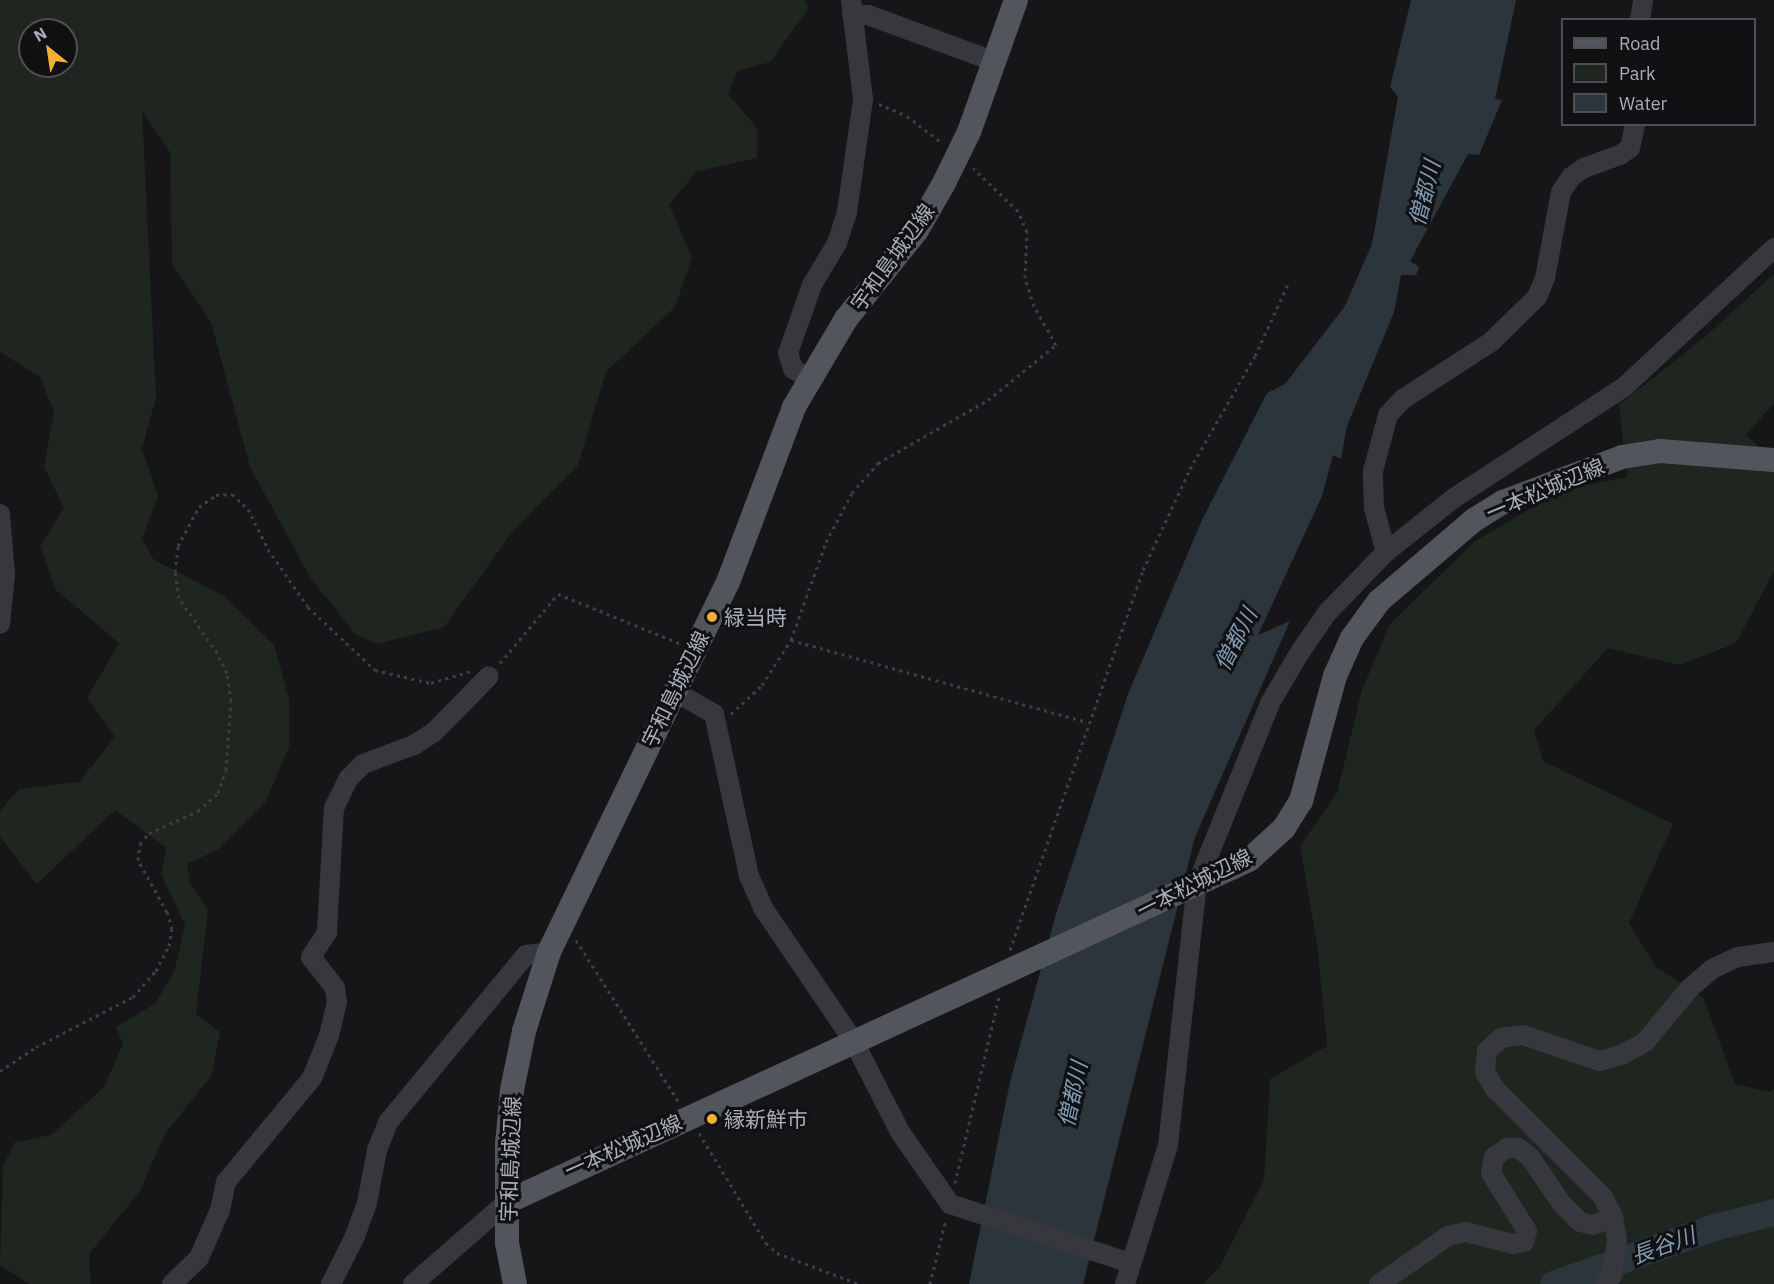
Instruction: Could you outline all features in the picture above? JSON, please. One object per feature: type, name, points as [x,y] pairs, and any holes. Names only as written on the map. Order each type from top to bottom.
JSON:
[{"type":"main road","name":"宇和島城辺線","points":[[514,1284],[507,1243],[507,1144],[512,1090],[524,1030],[549,952],[728,582],[772,459],[809,378],[846,319],[917,230],[958,155],[1016,0]]},
{"type":"main road","name":"一本松城辺線","points":[[507,1202],[1249,860],[1284,828],[1301,801],[1335,676],[1352,638],[1379,601],[1474,520],[1503,502],[1622,457],[1660,451],[1774,460]]},
{"type":"street","points":[[1640,18],[1643,0]]},
{"type":"street","points":[[851,7],[993,62]]},
{"type":"street","points":[[809,378],[793,369],[788,353],[813,285],[837,243],[848,212],[863,99],[851,7]]},
{"type":"street","points":[[1386,552],[1374,508],[1373,471],[1388,415],[1403,399],[1491,342],[1537,297],[1545,278],[1561,192],[1571,177],[1584,168],[1620,155],[1630,148],[1635,126]]},
{"type":"street","points":[[1125,1284],[1168,1145],[1197,884],[1270,703],[1327,613],[1386,552],[1454,498],[1623,388],[1774,248]]},
{"type":"street","points":[[0,513],[5,574],[0,624]]},
{"type":"street","points":[[172,1284],[199,1258],[220,1210],[226,1182],[312,1078],[329,1036],[337,1002],[335,988],[312,957],[327,932],[334,808],[348,779],[363,764],[434,732],[489,676]]},
{"type":"street","points":[[674,691],[714,714],[749,876],[763,908],[854,1042],[900,1132],[953,1205],[1068,1240],[1130,1263]]},
{"type":"street","points":[[331,1284],[355,1236],[367,1203],[377,1150],[389,1121],[526,955],[549,952]]},
{"type":"street","points":[[1605,1284],[1615,1260],[1613,1217],[1603,1197],[1580,1171],[1495,1089],[1485,1072],[1487,1051],[1501,1038],[1523,1035],[1600,1061],[1621,1055],[1645,1042],[1689,989],[1712,969],[1738,957],[1774,952]]},
{"type":"street","points":[[1379,1284],[1448,1236],[1466,1232],[1513,1244],[1524,1242],[1527,1231],[1491,1173],[1494,1157],[1507,1148],[1518,1148],[1530,1157],[1562,1204],[1580,1222],[1594,1225],[1613,1217]]},
{"type":"street","points":[[413,1284],[507,1202]]},
{"type":"path","points":[[717,724],[762,685],[791,640],[826,542],[852,494],[878,463],[988,400],[1056,345],[1034,306],[1024,278],[1027,232],[1018,211],[958,155],[907,116],[863,99]]},
{"type":"path","points":[[930,1284],[953,1205],[1011,971],[1087,722],[1143,570],[1190,469],[1255,356],[1288,284]]},
{"type":"path","points":[[0,1071],[36,1047],[133,998],[156,971],[169,946],[172,929],[167,912],[138,861],[140,844],[149,832],[198,811],[218,793],[226,770],[231,701],[227,673],[217,653],[179,598],[175,572],[178,546],[199,507],[216,495],[232,494],[248,509],[268,549],[308,607],[375,670],[431,683],[476,670],[489,676],[558,594],[695,649]]},
{"type":"path","points":[[791,640],[1087,722]]},
{"type":"green space","points":[[0,0],[805,0],[809,8],[770,62],[738,71],[728,94],[757,128],[757,158],[697,171],[669,205],[692,257],[675,307],[606,372],[578,465],[513,531],[444,627],[377,644],[355,634],[310,577],[250,467],[211,322],[172,264],[170,152],[142,111],[156,397],[142,449],[158,496],[142,539],[154,560],[224,596],[274,645],[289,699],[289,747],[266,801],[217,850],[187,864],[190,883],[208,910],[196,1014],[220,1032],[212,1075],[165,1134],[140,1191],[89,1254],[91,1284],[29,1284],[0,1265],[3,1166],[15,1142],[51,1135],[104,1087],[123,1044],[116,1027],[155,1004],[174,972],[185,925],[161,874],[166,848],[115,810],[37,884],[0,837],[0,811],[19,789],[79,782],[115,737],[87,698],[119,643],[56,590],[40,546],[64,508],[44,467],[54,412],[40,377],[0,352]]},
{"type":"green space","points":[[1774,274],[1774,403],[1746,435],[1774,461],[1774,571],[1736,643],[1680,665],[1608,648],[1534,730],[1543,761],[1673,824],[1629,923],[1656,967],[1703,997],[1735,1084],[1771,1092],[1774,1089],[1774,1284],[1202,1284],[1219,1268],[1264,1180],[1270,1079],[1327,1046],[1317,943],[1300,846],[1337,793],[1362,690],[1390,624],[1475,541],[1565,489],[1627,477],[1619,405],[1706,336]]},
{"type":"water","name":"僧都川","points":[[1411,0],[1516,0],[1495,99],[1502,100],[1479,155],[1468,154],[1410,261],[1419,267],[1416,275],[1401,275],[1394,312],[1347,426],[1341,459],[1333,455],[1322,496],[1258,635],[1290,621],[1195,837],[1083,1284],[969,1284],[1010,1082],[1056,914],[1128,694],[1202,520],[1267,393],[1285,384],[1345,306],[1372,244],[1398,97],[1390,87]]},
{"type":"waterway","name":"長谷川","points":[[1553,1284],[1714,1227],[1774,1212]]},
{"type":"place","name":"緑当時","points":[[712,617]]},
{"type":"place","name":"縁新鮮市","points":[[712,1119]]}]
